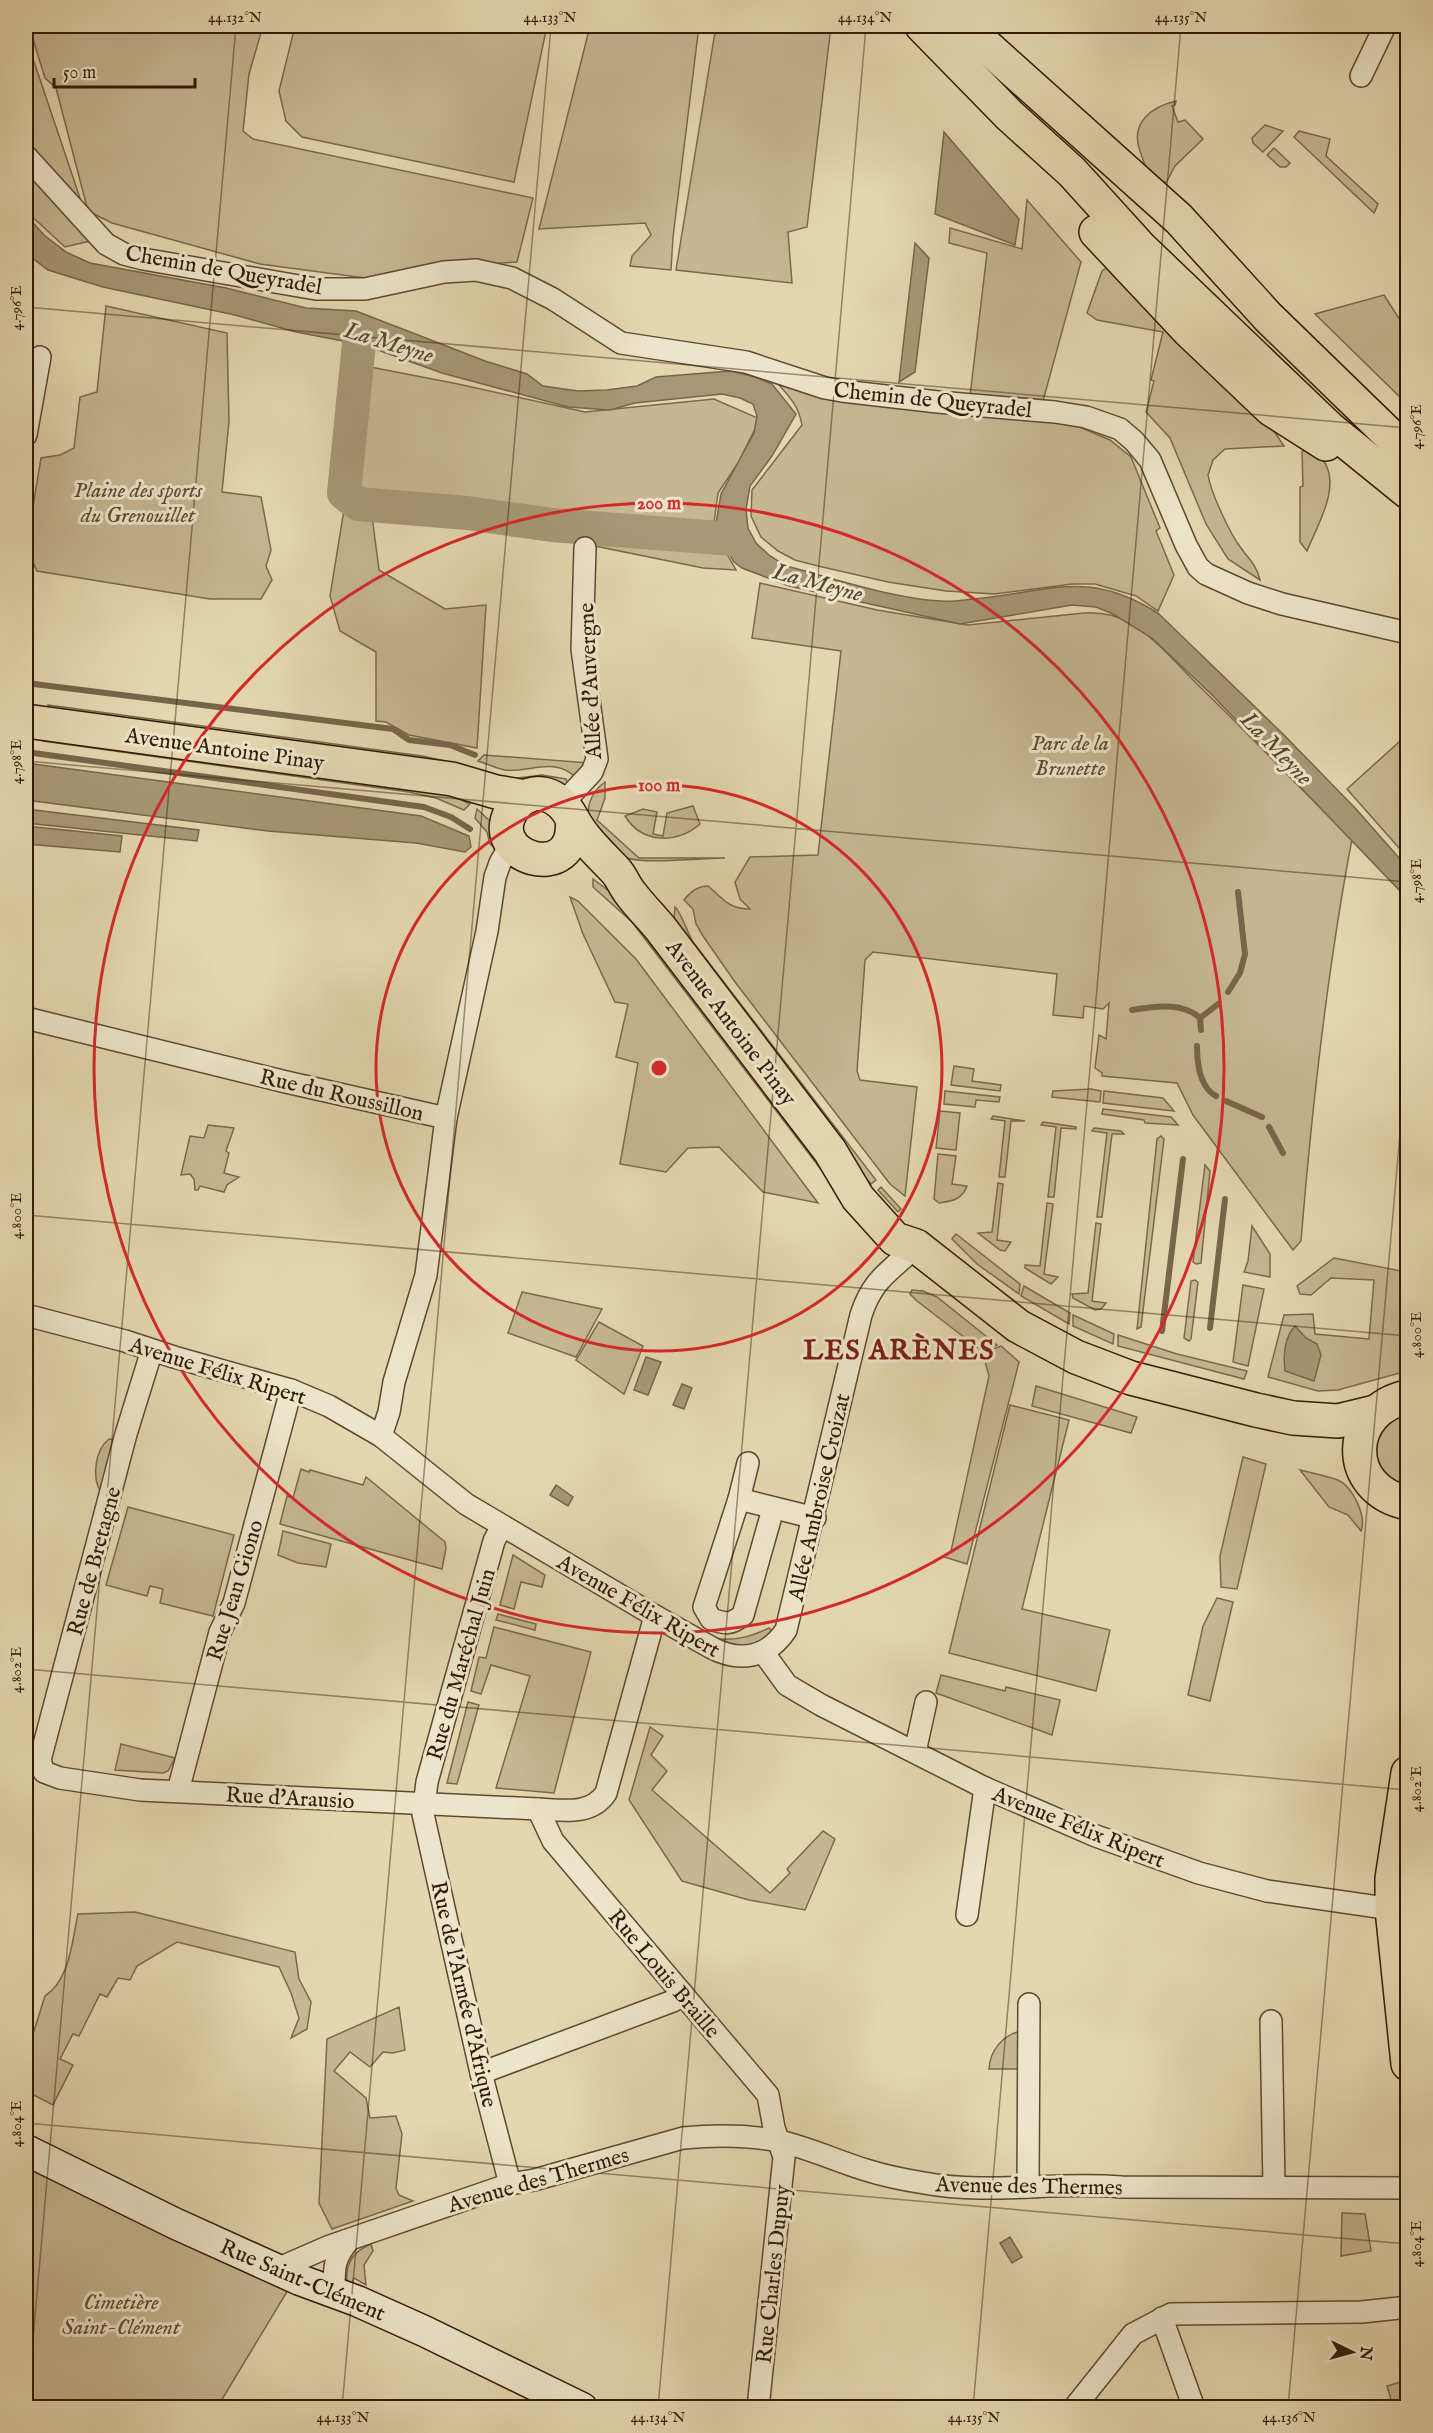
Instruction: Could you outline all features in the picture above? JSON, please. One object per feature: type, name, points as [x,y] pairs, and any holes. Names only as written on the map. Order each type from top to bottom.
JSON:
[{"type":"main road","points":[[922,26],[1009,115],[1072,172],[1151,235],[1238,316],[1407,486]]},
{"type":"main road","points":[[964,26],[1179,219],[1268,317],[1407,453]]},
{"type":"main road","points":[[1009,115],[1081,213],[1133,274],[1188,330],[1271,409],[1317,440],[1372,463]]},
{"type":"main road","points":[[1072,172],[1134,259],[1210,329],[1279,404],[1328,444]]},
{"type":"main road","points":[[1072,172],[1141,248],[1329,428],[1407,492]]},
{"type":"main road","points":[[1072,172],[1159,225],[1227,287],[1346,401],[1407,478]]},
{"type":"main road","points":[[1179,219],[1205,226],[1388,404],[1407,447]]},
{"type":"main road","name":"Avenue Antoine Pinay","points":[[26,721],[424,775],[465,782],[496,792],[526,797],[546,794],[568,811],[589,844],[618,873],[631,894],[661,929],[830,1151],[858,1198],[895,1239],[916,1246],[1009,1320],[1076,1357],[1131,1378],[1293,1418],[1338,1420],[1375,1412],[1385,1404],[1407,1397]]},
{"type":"main road","name":"Avenue Antoine Pinay","points":[[424,775],[476,801],[509,838],[518,852],[527,858],[545,859],[594,870],[617,890],[631,894]]},
{"type":"main road","points":[[509,838],[508,822],[511,812],[517,803],[526,797]]},
{"type":"main road","points":[[545,859],[567,846],[572,838],[568,811]]},
{"type":"main road","points":[[1362,1467],[1360,1451],[1362,1437],[1375,1412]]},
{"type":"main road","name":"Avenue Antoine Pinay","points":[[1293,1418],[1336,1438],[1362,1467],[1378,1492],[1403,1508]]},
{"type":"main road","points":[[1407,1773],[1392,1879],[1392,1909],[1404,1998],[1407,2064]]},
{"type":"main road","name":"Rue Saint-Clément","points":[[26,2150],[164,2218],[424,2331],[582,2408]]},
{"type":"street","points":[[1361,76],[1385,26]]},
{"type":"street","name":"Chemin de Queyradel","points":[[26,156],[106,244],[124,254],[142,259],[316,290],[365,289],[444,272],[476,270],[512,278],[553,299],[621,343],[746,362],[825,388],[842,391],[1086,417],[1120,429],[1150,460],[1186,545],[1198,567],[1206,574],[1248,593],[1282,604],[1407,633]]},
{"type":"street","points":[[26,435],[40,357]]},
{"type":"street","name":"Allée d'Auvergne","points":[[568,811],[592,772],[597,759],[582,649],[585,548]]},
{"type":"street","points":[[446,1118],[494,896],[495,877],[509,838]]},
{"type":"street","points":[[494,896],[511,874],[545,859]]},
{"type":"street","name":"Rue du Roussillon","points":[[26,1018],[286,1082],[446,1118],[426,1275],[394,1382],[389,1412],[381,1436]]},
{"type":"street","name":"Allée Ambroise Croizat","points":[[764,1652],[778,1643],[786,1630],[867,1296],[877,1281],[916,1246]]},
{"type":"street","name":"Avenue Félix Ripert","points":[[26,1315],[291,1390],[329,1406],[381,1436],[442,1487],[502,1526],[655,1616],[727,1655],[744,1656],[764,1652],[787,1685],[821,1705],[985,1788],[1096,1836],[1199,1873],[1267,1891],[1392,1909]]},
{"type":"street","name":"Rue de Bretagne","points":[[44,1772],[40,1760],[48,1728],[126,1434],[152,1350]]},
{"type":"street","name":"Rue Jean Giono","points":[[178,1791],[220,1632],[234,1603],[291,1390]]},
{"type":"street","points":[[748,1463],[739,1499],[704,1607],[711,1619],[725,1624],[734,1623],[743,1615],[773,1509]]},
{"type":"street","points":[[739,1499],[814,1518]]},
{"type":"street","name":"Rue du Maréchal Juin","points":[[424,1803],[427,1782],[491,1552],[502,1526]]},
{"type":"street","name":"Rue d'Arausio","points":[[44,1772],[60,1778],[140,1790],[537,1809],[567,1810],[594,1806],[606,1793],[655,1616]]},
{"type":"street","points":[[915,1752],[926,1702]]},
{"type":"street","points":[[966,1915],[985,1788]]},
{"type":"street","name":"Rue de l'Armée d'Afrique","points":[[424,1803],[423,1814],[481,2073],[510,2184]]},
{"type":"street","name":"Rue Louis Braille","points":[[537,1809],[553,1841],[768,2095],[774,2128],[779,2141]]},
{"type":"street","points":[[481,2073],[673,2001],[682,1994]]},
{"type":"street","points":[[1028,2187],[1029,2004]]},
{"type":"street","points":[[1271,2021],[1274,2186]]},
{"type":"street","name":"Avenue des Thermes","points":[[277,2269],[330,2246],[510,2184],[534,2180],[683,2138],[739,2136],[779,2141],[875,2172],[933,2184],[1028,2187],[1091,2184],[1121,2187],[1407,2188]]},
{"type":"street","name":"Rue Charles Dupuy","points":[[758,2408],[784,2157],[779,2141]]},
{"type":"street","points":[[334,2293],[335,2263],[338,2254],[349,2240]]},
{"type":"street","points":[[1074,2408],[1133,2334],[1162,2318],[1178,2313],[1362,2312],[1407,2307]]},
{"type":"street","points":[[1162,2318],[1194,2408]]},
{"type":"green space","points":[[29,26],[263,26],[249,74],[243,131],[253,139],[533,198],[517,262],[483,264],[373,279],[260,264],[112,223],[88,211],[56,88],[45,78]]},
{"type":"green space","points":[[295,26],[547,26],[514,182],[302,137],[286,121],[279,91]]},
{"type":"green space","points":[[590,26],[699,26],[671,270],[630,266],[632,256],[651,235],[645,223],[539,229]]},
{"type":"green space","points":[[716,26],[831,26],[807,227],[788,232],[792,283],[676,270]]},
{"type":"green space","points":[[26,38],[80,198],[75,200],[26,141]]},
{"type":"green space","points":[[1176,101],[1172,106],[1178,122],[1185,120],[1203,139],[1175,166],[1166,183],[1147,169],[1140,151],[1138,132],[1140,124],[1151,112]]},
{"type":"green space","points":[[1265,125],[1283,131],[1263,152],[1253,143],[1252,138]]},
{"type":"green space","points":[[1299,131],[1330,139],[1326,156],[1378,204],[1374,213],[1294,137]]},
{"type":"green space","points":[[1274,148],[1290,163],[1286,167],[1280,167],[1267,155]]},
{"type":"green space","points":[[26,162],[94,240],[65,247],[26,211]]},
{"type":"green space","points":[[1027,200],[1081,262],[1043,401],[970,396],[987,253],[949,243],[950,228],[1022,249]]},
{"type":"green space","points":[[1108,267],[1274,431],[1284,446],[1225,449],[1213,460],[1208,475],[1227,523],[1237,542],[1255,566],[1260,580],[1228,559],[1206,524],[1170,438],[1146,412],[1163,332],[1097,320],[1087,313],[1102,271]]},
{"type":"green space","points":[[1384,295],[1407,331],[1407,404],[1315,314]]},
{"type":"green space","name":"Plaine des sports du Grenouillet","points":[[106,306],[227,333],[229,421],[222,492],[261,497],[271,550],[266,566],[272,580],[261,599],[210,599],[37,571],[29,554],[30,525],[41,458],[60,455],[74,448],[80,397],[97,392]]},
{"type":"green space","points":[[360,365],[585,412],[714,399],[760,419],[738,463],[718,493],[713,530],[736,570],[703,568],[595,546],[579,521],[417,497],[362,501],[348,491]]},
{"type":"green space","points":[[778,384],[810,394],[1070,423],[1110,440],[1131,457],[1160,528],[1156,531],[1174,575],[1158,611],[1136,596],[1095,584],[1072,584],[994,594],[946,591],[888,582],[818,566],[795,560],[778,551],[761,537],[751,516],[752,490],[802,425],[799,413]]},
{"type":"green space","points":[[1305,449],[1322,459],[1328,469],[1330,480],[1326,505],[1307,551],[1300,542],[1300,487],[1303,486],[1302,452]]},
{"type":"green space","points":[[344,510],[372,516],[379,570],[445,609],[486,605],[477,748],[409,735],[386,722],[376,721],[376,652],[340,631],[330,596]]},
{"type":"green space","name":"Parc de la Brunette","points":[[760,583],[877,610],[968,625],[1084,613],[1121,618],[1158,644],[1352,839],[1321,1039],[1301,1241],[1293,1250],[1193,1115],[1177,1083],[1102,1076],[1102,1073],[1095,1068],[1099,1035],[1106,1039],[1109,1003],[1103,1009],[1084,1006],[1083,1018],[1053,1015],[1057,974],[873,952],[865,960],[857,1071],[860,1080],[917,1087],[905,1196],[890,1184],[735,982],[696,924],[693,909],[684,900],[694,890],[708,886],[731,905],[750,909],[740,899],[735,882],[750,857],[818,855],[841,651],[752,638]]},
{"type":"green space","points":[[48,705],[422,756],[450,762],[47,713]]},
{"type":"green space","points":[[1407,732],[1407,857],[1347,789]]},
{"type":"green space","points":[[44,733],[445,792],[470,804],[464,810],[436,798],[409,792],[43,741]]},
{"type":"green space","points":[[484,755],[590,763],[574,776],[558,767],[505,770],[478,761]]},
{"type":"green space","points":[[542,775],[566,779],[568,784],[509,779]]},
{"type":"green space","points":[[605,782],[605,798],[597,820],[639,858],[725,858],[644,861],[625,857],[604,839],[588,815],[592,796]]},
{"type":"green space","points":[[693,806],[700,824],[691,831],[671,838],[650,836],[641,832],[625,816],[643,809],[657,812],[653,834],[663,836],[667,813]]},
{"type":"green space","points":[[477,809],[493,824],[498,850],[490,844],[487,832],[475,818]]},
{"type":"green space","points":[[593,879],[625,903],[794,1120],[829,1180],[632,922],[593,887]]},
{"type":"green space","points":[[570,897],[578,901],[636,959],[818,1203],[763,1192],[719,1147],[688,1148],[666,1172],[620,1164],[638,1063],[616,1057],[628,1004],[615,1002],[583,934]]},
{"type":"green space","points":[[675,907],[693,942],[876,1180],[871,1184],[853,1164],[674,920]]},
{"type":"green space","points":[[954,1066],[974,1069],[972,1081],[1001,1085],[1000,1091],[951,1085]]},
{"type":"green space","points":[[1091,1089],[1101,1091],[1100,1102],[1052,1097],[1053,1091]]},
{"type":"green space","points":[[945,1091],[1000,1097],[999,1102],[976,1100],[975,1107],[944,1104]]},
{"type":"green space","points":[[1104,1091],[1163,1098],[1174,1111],[1103,1103]]},
{"type":"green space","points":[[1103,1109],[1171,1117],[1178,1125],[1145,1123],[1144,1120],[1102,1114]]},
{"type":"green space","points":[[940,1111],[960,1113],[956,1150],[936,1148]]},
{"type":"green space","points":[[993,1116],[1025,1121],[1011,1121],[1005,1177],[999,1177],[1005,1121],[991,1119]]},
{"type":"green space","points":[[1043,1122],[1076,1127],[1076,1129],[1061,1128],[1054,1197],[1048,1197],[1056,1127],[1041,1125]]},
{"type":"green space","points":[[208,1125],[234,1128],[226,1151],[229,1153],[224,1173],[239,1177],[227,1185],[224,1192],[200,1186],[198,1190],[195,1190],[194,1179],[190,1174],[181,1175],[190,1136],[204,1138]]},
{"type":"green space","points":[[1094,1128],[1121,1131],[1124,1134],[1112,1134],[1102,1217],[1097,1217],[1107,1133],[1092,1131]]},
{"type":"green space","points":[[1161,1136],[1164,1139],[1141,1327],[1137,1329],[1157,1139]]},
{"type":"green space","points":[[938,1154],[956,1156],[952,1184],[967,1186],[959,1197],[939,1203],[934,1199]]},
{"type":"green space","points":[[1205,1165],[1210,1171],[1201,1263],[1196,1264],[1193,1262]]},
{"type":"green space","points":[[998,1183],[1003,1184],[997,1240],[1011,1242],[1005,1251],[1000,1250],[978,1233],[992,1232]]},
{"type":"green space","points":[[881,1187],[901,1209],[898,1212],[878,1190]]},
{"type":"green space","points":[[1047,1203],[1053,1204],[1044,1274],[1058,1277],[1051,1284],[1025,1268],[1025,1265],[1040,1266]]},
{"type":"green space","points":[[1096,1223],[1101,1224],[1092,1301],[1106,1303],[1101,1309],[1095,1310],[1073,1298],[1072,1294],[1088,1293]]},
{"type":"green space","points":[[1252,1226],[1270,1254],[1270,1277],[1244,1272],[1248,1261]]},
{"type":"green space","points":[[956,1234],[1020,1284],[1019,1294],[977,1264],[952,1239]]},
{"type":"green space","points":[[1334,1258],[1401,1271],[1402,1267],[1407,1268],[1407,1371],[1338,1390],[1318,1391],[1268,1377],[1284,1315],[1313,1314],[1315,1334],[1369,1339],[1374,1280],[1331,1278],[1311,1295],[1300,1294],[1297,1286]]},
{"type":"green space","points":[[1191,1281],[1198,1282],[1189,1341],[1184,1338]]},
{"type":"green space","points":[[1243,1285],[1264,1289],[1248,1366],[1233,1362]]},
{"type":"green space","points":[[1024,1286],[1070,1313],[1069,1324],[1021,1296]]},
{"type":"green space","points":[[912,1290],[923,1291],[937,1297],[997,1345],[982,1351],[917,1301],[910,1294]]},
{"type":"green space","points":[[522,1292],[602,1309],[576,1357],[508,1333]]},
{"type":"green space","points":[[1073,1315],[1114,1334],[1113,1344],[1073,1326]]},
{"type":"green space","points":[[599,1322],[643,1346],[624,1394],[576,1360]]},
{"type":"green space","points":[[1118,1335],[1177,1354],[1247,1371],[1244,1379],[1118,1346]]},
{"type":"green space","points":[[1001,1346],[1019,1362],[967,1564],[944,1557],[951,1551],[989,1376],[983,1353]]},
{"type":"green space","points":[[1036,1386],[1137,1417],[1131,1433],[1032,1406]]},
{"type":"green space","points":[[1010,1405],[1069,1420],[1022,1609],[1110,1630],[1096,1691],[949,1653]]},
{"type":"green space","points":[[1407,1413],[1407,1487],[1387,1476],[1380,1467],[1376,1448],[1378,1439],[1389,1424]]},
{"type":"green space","points":[[109,1439],[116,1440],[100,1491],[96,1478],[96,1464],[104,1444]]},
{"type":"green space","points":[[1243,1457],[1266,1464],[1237,1589],[1221,1587],[1220,1556]]},
{"type":"green space","points":[[301,1469],[363,1485],[366,1477],[445,1542],[442,1569],[280,1524],[287,1496],[293,1498]]},
{"type":"green space","points":[[1300,1470],[1338,1480],[1348,1488],[1360,1510],[1361,1531],[1348,1515],[1329,1507]]},
{"type":"green space","points":[[128,1507],[234,1535],[213,1616],[160,1603],[163,1589],[150,1586],[147,1596],[106,1585]]},
{"type":"green space","points":[[283,1531],[331,1544],[326,1567],[298,1563],[278,1555]]},
{"type":"green space","points":[[513,1555],[545,1575],[542,1587],[521,1582],[514,1609],[500,1605]]},
{"type":"green space","points":[[1217,1598],[1233,1602],[1210,1701],[1188,1695],[1203,1626]]},
{"type":"green space","points":[[498,1614],[536,1624],[535,1630],[496,1620]]},
{"type":"green space","points":[[494,1627],[591,1652],[554,1793],[496,1788],[530,1676],[491,1665],[481,1694],[471,1691],[479,1657],[486,1658]]},
{"type":"green space","points":[[769,1628],[775,1634],[742,1651],[720,1642],[720,1639],[746,1637]]},
{"type":"green space","points":[[941,1675],[1005,1691],[1006,1687],[1060,1700],[1052,1735],[936,1693]]},
{"type":"green space","points":[[468,1702],[479,1705],[457,1784],[447,1783]]},
{"type":"green space","points":[[650,1727],[663,1736],[651,1755],[667,1771],[652,1790],[770,1893],[790,1873],[787,1869],[823,1831],[835,1839],[805,1910],[749,1900],[682,1881],[629,1800]]},
{"type":"green space","points":[[121,1744],[175,1758],[168,1771],[163,1773],[115,1770]]},
{"type":"green space","points":[[135,1912],[295,1952],[299,1979],[311,2002],[307,2029],[291,2038],[299,2018],[279,1967],[177,1942],[137,1966],[130,1980],[118,1978],[107,1997],[100,1994],[79,2036],[73,2034],[60,2059],[73,2065],[53,2105],[26,2091],[26,2056],[45,1996],[60,1980],[65,1970],[72,1948],[78,1914]]},
{"type":"green space","points":[[399,2007],[405,2050],[393,2053],[383,2052],[370,2067],[350,2052],[334,2071],[366,2098],[370,2118],[396,2116],[402,2134],[396,2188],[399,2195],[413,2201],[332,2229],[319,2203],[327,2039]]},
{"type":"green space","points":[[1021,2031],[1021,2069],[989,2069],[992,2056],[999,2044],[1014,2033]]},
{"type":"green space","name":"Cimetière Saint-Clément","points":[[26,2164],[288,2290],[219,2407],[26,2407]]},
{"type":"green space","points":[[1342,2213],[1365,2214],[1371,2251],[1341,2256]]},
{"type":"green space","points":[[371,2244],[373,2251],[364,2265],[366,2285],[354,2278],[352,2283],[347,2281],[349,2263],[352,2258]]},
{"type":"green space","points":[[1407,2380],[1407,2405],[1393,2407],[1387,2386]]},
{"type":"water","points":[[944,132],[1019,219],[1015,245],[935,214]]},
{"type":"water","name":"La Meyne","points":[[26,215],[44,235],[66,252],[90,263],[226,288],[306,308],[356,311],[485,361],[527,374],[543,386],[578,391],[607,390],[637,386],[656,377],[730,371],[772,384],[796,414],[772,456],[750,486],[746,509],[748,528],[756,543],[770,556],[786,566],[884,592],[923,599],[958,601],[1047,589],[1089,587],[1111,591],[1134,600],[1159,614],[1284,735],[1356,809],[1407,867],[1407,905],[1399,890],[1212,695],[1152,638],[1113,614],[1096,607],[1072,605],[960,624],[789,586],[742,568],[734,562],[715,529],[721,494],[754,433],[757,416],[753,404],[722,394],[635,403],[610,410],[568,407],[442,373],[364,345],[296,332],[235,315],[103,287],[48,270],[26,253]]},
{"type":"water","points":[[915,243],[929,258],[915,372],[899,382]]},
{"type":"water","points":[[26,763],[421,816],[469,836],[471,847],[465,852],[416,843],[268,831],[26,800]]},
{"type":"water","points":[[26,809],[199,830],[197,841],[26,823]]},
{"type":"water","points":[[26,826],[122,836],[120,852],[26,844]]},
{"type":"water","points":[[1295,1326],[1306,1338],[1317,1344],[1321,1355],[1314,1381],[1285,1371],[1285,1347]]},
{"type":"water","points":[[646,1357],[661,1362],[648,1395],[634,1390]]},
{"type":"water","points":[[682,1384],[692,1388],[684,1409],[673,1405]]},
{"type":"water","points":[[556,1485],[573,1497],[568,1506],[550,1495]]},
{"type":"water","points":[[1010,2237],[1022,2257],[1012,2263],[1000,2243]]},
{"type":"waterway","name":"La Meyne","points":[[360,333],[344,493],[358,504],[467,513],[552,525],[733,539]]},
{"type":"waterway","points":[[26,683],[393,729],[409,740],[450,745],[475,755]]},
{"type":"waterway","points":[[26,752],[424,807],[451,817],[470,829]]},
{"type":"waterway","points":[[1228,992],[1240,973],[1245,954],[1238,892]]},
{"type":"waterway","points":[[1200,1018],[1218,1004]]},
{"type":"waterway","points":[[1132,1010],[1159,1007],[1185,1009],[1200,1018],[1201,1030]]},
{"type":"waterway","points":[[1197,1046],[1203,1081],[1210,1092],[1216,1096]]},
{"type":"waterway","points":[[1226,1101],[1262,1117]]},
{"type":"waterway","points":[[1269,1127],[1283,1153]]},
{"type":"waterway","points":[[1162,1331],[1183,1159]]},
{"type":"waterway","points":[[1210,1328],[1225,1199]]},
{"type":"district","name":"LES ARÈNES","points":[[899,1349]]}]
